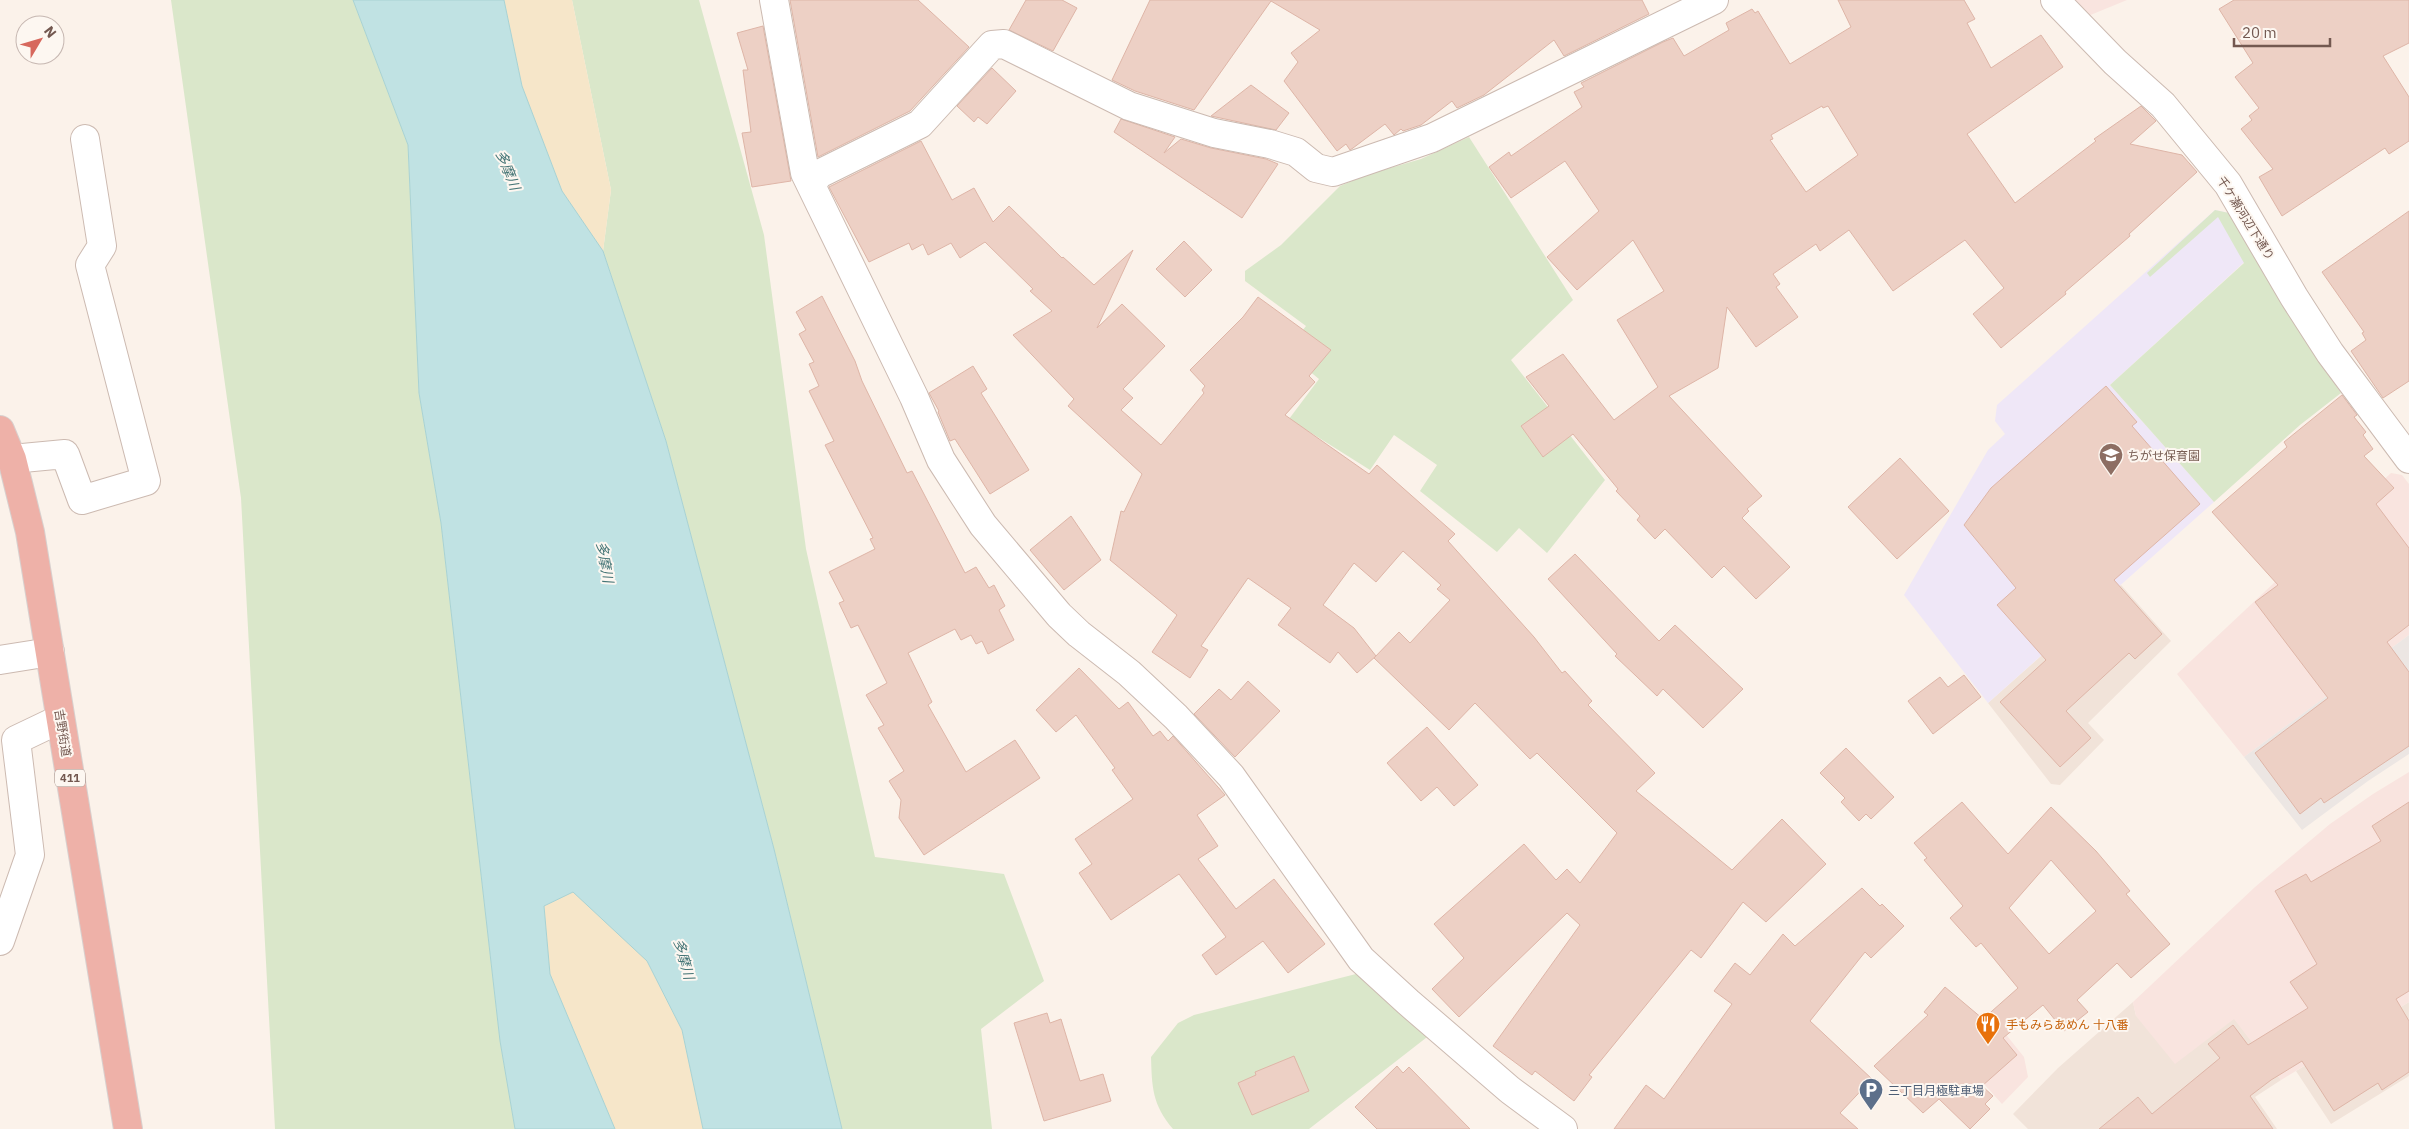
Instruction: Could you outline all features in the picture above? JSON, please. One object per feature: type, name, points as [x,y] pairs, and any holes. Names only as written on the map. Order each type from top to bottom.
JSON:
[{"type":"highway","name":"吉野街道","points":[[0,430],[12,459],[30,532],[128,1129]]},
{"type":"street","points":[[774,0],[805,172],[914,397],[941,460],[983,525],[1058,615],[1078,634],[1128,673],[1176,717],[1232,776],[1362,959],[1408,1002],[1510,1090],[1563,1129]]},
{"type":"street","points":[[811,185],[819,174],[920,124],[992,45],[1004,44],[1129,106],[1214,133],[1270,144],[1296,152],[1316,168],[1333,172],[1432,138],[1714,0]]},
{"type":"street","name":"千ケ瀬河辺下通り","points":[[2055,0],[2115,62],[2163,105],[2228,184],[2294,297],[2330,353],[2409,459]]},
{"type":"street","points":[[12,459],[65,454],[82,500],[146,482],[90,264],[102,246],[85,139]]},
{"type":"street","points":[[0,660],[50,652]]},
{"type":"street","points":[[0,941],[30,855],[16,740],[60,719]]},
{"type":"shaded area","points":[[2073,0],[2127,0],[2088,16]]},
{"type":"shaded area","points":[[2215,210],[2229,213],[2252,255],[2110,385],[2214,502],[1988,703],[1904,595],[1988,450],[2005,434],[1995,421],[1997,405]]},
{"type":"shaded area","points":[[2391,473],[2402,475],[2409,484],[2409,635],[2244,757],[2177,674]]},
{"type":"shaded area","points":[[2121,585],[2171,641],[2088,723],[2104,740],[2060,785],[2051,784],[1988,703]]},
{"type":"shaded area","points":[[2409,635],[2409,754],[2368,781],[2302,830],[2244,757]]},
{"type":"shaded area","points":[[2409,772],[2409,1002],[2281,1080],[2234,1019],[2175,1064],[2136,1016],[2133,1002],[2255,887],[2330,824]]},
{"type":"shaded area","points":[[2133,1002],[2136,1016],[2234,1018],[2281,1080],[2255,1097],[2277,1129],[2028,1129],[2013,1114],[2058,1068]]},
{"type":"shaded area","points":[[2409,1002],[2409,1076],[2331,1124],[2296,1071]]},
{"type":"shaded area","points":[[1988,1012],[2024,1057],[2028,1077],[2002,1104],[1951,1047]]},
{"type":"green space","points":[[171,0],[353,0],[408,145],[419,393],[441,523],[500,1041],[515,1129],[275,1129],[241,498]]},
{"type":"green space","points":[[572,0],[699,0],[764,235],[806,549],[875,857],[1004,874],[1044,981],[981,1029],[992,1129],[842,1129],[774,849],[666,441],[603,251],[611,190]]},
{"type":"green space","points":[[1469,137],[1573,300],[1511,360],[1605,480],[1547,553],[1519,528],[1497,552],[1420,491],[1437,465],[1394,435],[1370,470],[1289,419],[1319,379],[1286,352],[1306,326],[1245,281],[1245,271],[1281,245],[1340,186],[1366,175],[1421,159]]},
{"type":"green space","points":[[2215,210],[2229,213],[2296,325],[2341,393],[2300,425],[2214,502],[2110,385],[2244,263],[2218,217],[2150,277],[2147,273]]},
{"type":"green space","points":[[1360,973],[1431,1034],[1309,1129],[1173,1129],[1166,1120],[1154,1095],[1151,1057],[1178,1023],[1194,1015]]},
{"type":"sand","points":[[504,0],[572,0],[611,190],[603,251],[562,191],[522,86]]},
{"type":"sand","points":[[573,891],[647,961],[682,1030],[703,1129],[615,1129],[550,974],[544,906]]},
{"type":"water","name":"多摩川","points":[[353,0],[504,0],[522,86],[562,191],[603,251],[666,441],[774,849],[842,1129],[703,1129],[682,1030],[647,961],[573,892],[544,906],[550,974],[615,1129],[515,1129],[500,1041],[441,523],[419,393],[408,145]]},
{"type":"building","points":[[790,0],[918,0],[969,47],[910,111],[818,157]]},
{"type":"building","points":[[1026,0],[1062,0],[1077,8],[1053,51],[1009,30]]},
{"type":"building","points":[[1150,0],[1642,0],[1649,14],[1564,56],[1554,40],[1484,95],[1457,108],[1452,101],[1421,125],[1403,131],[1401,129],[1394,135],[1385,124],[1350,150],[1346,144],[1337,151],[1284,81],[1298,62],[1291,53],[1320,30],[1271,1],[1194,110],[1135,91],[1112,80]]},
{"type":"building","points":[[1838,0],[1964,0],[1975,19],[1967,23],[1991,68],[2041,35],[2063,67],[1967,134],[2015,203],[2096,141],[2094,139],[2141,106],[2156,121],[2130,144],[2182,155],[2197,172],[2129,234],[2130,236],[2065,292],[2066,294],[2001,348],[1973,314],[2004,288],[1965,240],[1893,291],[1849,230],[1820,251],[1816,244],[1773,274],[1780,284],[1776,287],[1798,317],[1756,347],[1727,307],[1718,368],[1669,396],[1762,496],[1747,509],[1749,511],[1742,518],[1790,567],[1756,599],[1724,566],[1712,578],[1665,529],[1655,539],[1637,520],[1640,516],[1616,491],[1618,489],[1573,434],[1543,457],[1521,426],[1549,406],[1526,377],[1563,354],[1614,420],[1658,387],[1617,320],[1664,291],[1633,240],[1577,290],[1547,257],[1599,211],[1565,161],[1511,198],[1489,167],[1509,152],[1511,156],[1582,107],[1574,92],[1584,87],[1581,83],[1673,38],[1684,56],[1729,30],[1726,23],[1752,9],[1755,13],[1758,11],[1790,64],[1851,27]],"holes":[[[1822,106],[1823,108],[1828,106],[1858,155],[1806,192],[1770,140],[1773,139],[1771,135]]]},
{"type":"building","points":[[2234,0],[2409,0],[2409,43],[2383,56],[2409,97],[2409,141],[2389,154],[2385,148],[2282,216],[2259,177],[2273,169],[2241,129],[2252,120],[2249,116],[2259,108],[2235,77],[2253,63],[2219,9]]},
{"type":"building","points":[[763,26],[791,181],[752,187],[742,133],[751,132],[743,70],[748,70],[737,33]]},
{"type":"building","points":[[992,68],[1016,91],[987,124],[978,117],[974,122],[957,106]]},
{"type":"building","points":[[1251,85],[1289,113],[1276,130],[1211,116]]},
{"type":"building","points":[[1121,119],[1175,137],[1164,153],[1181,139],[1211,148],[1266,159],[1278,164],[1242,218],[1114,132]]},
{"type":"building","points":[[921,141],[952,200],[974,188],[993,222],[1009,206],[1062,258],[1094,285],[1133,250],[1097,328],[1122,304],[1165,346],[1123,389],[1133,398],[1121,410],[1161,445],[1204,393],[1202,390],[1205,386],[1190,370],[1243,317],[1258,297],[1331,350],[1309,376],[1315,382],[1285,415],[1369,474],[1377,465],[1455,534],[1448,541],[1534,637],[1562,673],[1565,671],[1592,701],[1588,705],[1655,773],[1636,791],[1732,870],[1782,819],[1826,864],[1766,922],[1743,902],[1701,958],[1691,950],[1589,1075],[1592,1077],[1574,1101],[1535,1071],[1532,1075],[1493,1046],[1580,925],[1567,913],[1459,1017],[1432,989],[1464,958],[1434,924],[1524,844],[1556,880],[1567,869],[1580,883],[1617,833],[1537,753],[1530,759],[1475,703],[1449,730],[1374,658],[1375,656],[1357,673],[1338,652],[1330,663],[1278,625],[1291,608],[1248,578],[1201,646],[1208,650],[1190,678],[1152,652],[1177,615],[1110,560],[1121,511],[1124,512],[1142,474],[1068,406],[1074,399],[1013,335],[1052,311],[1030,291],[1033,289],[985,242],[960,258],[951,243],[928,255],[923,244],[912,250],[909,243],[869,262],[829,187]],"holes":[[[1403,551],[1441,585],[1437,589],[1450,600],[1410,643],[1399,632],[1376,656],[1354,628],[1323,605],[1354,563],[1376,582]]]},
{"type":"building","points":[[2409,211],[2409,381],[2383,398],[2351,351],[2366,340],[2362,333],[2364,332],[2322,272]]},
{"type":"building","points":[[1184,241],[1212,270],[1185,297],[1156,269]]},
{"type":"building","points":[[822,296],[855,361],[862,381],[907,473],[912,471],[965,573],[976,567],[989,588],[994,585],[1005,606],[999,610],[1014,640],[988,654],[982,641],[976,644],[971,635],[961,640],[955,629],[908,653],[932,702],[928,705],[966,772],[1015,740],[1040,778],[924,855],[899,818],[901,800],[889,781],[904,771],[878,728],[884,725],[866,695],[887,683],[858,625],[851,628],[839,603],[844,601],[829,572],[875,549],[870,539],[873,538],[825,445],[834,441],[809,391],[819,386],[809,364],[814,362],[799,334],[806,330],[796,312]]},
{"type":"building","points":[[973,366],[987,389],[981,393],[1029,470],[990,494],[955,439],[950,441],[939,411],[929,393]]},
{"type":"building","points":[[2106,386],[2137,422],[2132,426],[2200,504],[2114,580],[2162,634],[2135,659],[2129,653],[2066,711],[2091,738],[2060,767],[2000,702],[2046,660],[1997,605],[2016,588],[1964,525],[1991,488]]},
{"type":"building","points":[[2342,395],[2357,415],[2354,417],[2366,432],[2363,435],[2373,449],[2364,456],[2394,488],[2376,504],[2409,548],[2409,625],[2387,642],[2409,672],[2409,746],[2324,803],[2321,798],[2300,814],[2255,753],[2328,698],[2255,602],[2278,585],[2212,512],[2287,447],[2284,442]]},
{"type":"building","points":[[1900,458],[1949,511],[1897,559],[1848,507]]},
{"type":"building","points":[[1071,516],[1101,560],[1064,590],[1030,550]]},
{"type":"building","points":[[1575,554],[1659,641],[1675,625],[1743,689],[1703,728],[1663,689],[1657,696],[1615,656],[1617,654],[1548,579]]},
{"type":"building","points":[[1079,668],[1119,709],[1128,702],[1153,736],[1160,731],[1168,741],[1173,736],[1225,795],[1197,815],[1218,846],[1198,859],[1236,909],[1274,879],[1325,944],[1288,973],[1263,941],[1216,975],[1202,955],[1226,937],[1179,874],[1111,920],[1079,873],[1092,864],[1075,839],[1133,799],[1112,770],[1115,768],[1076,715],[1056,732],[1036,710]]},
{"type":"building","points":[[1964,675],[1981,697],[1933,734],[1908,701],[1940,677],[1948,687]]},
{"type":"building","points":[[1248,681],[1280,711],[1235,757],[1194,714],[1219,689],[1231,700]]},
{"type":"building","points":[[1427,727],[1478,785],[1454,806],[1437,787],[1421,801],[1387,763]]},
{"type":"building","points":[[1846,748],[1894,797],[1871,819],[1866,814],[1859,821],[1841,802],[1845,798],[1820,773]]},
{"type":"building","points":[[1962,802],[2008,854],[2051,807],[2096,851],[2130,891],[2126,894],[2170,944],[2131,978],[2117,963],[2077,1000],[2088,1012],[2064,1031],[2043,1005],[2003,1038],[2017,1055],[1982,1086],[1993,1096],[1985,1104],[1990,1109],[1970,1129],[1939,1099],[1923,1113],[1874,1066],[1928,1015],[1924,1012],[1945,987],[1983,1019],[2018,988],[1981,943],[1976,947],[1950,918],[1963,906],[1924,860],[1927,858],[1914,843]],"holes":[[[2051,860],[2096,911],[2049,954],[2009,908]]]},
{"type":"building","points":[[2409,802],[2409,991],[2396,999],[2409,1021],[2409,1072],[2382,1090],[2378,1083],[2334,1111],[2302,1061],[2271,1080],[2250,1096],[2273,1129],[2099,1129],[2138,1097],[2152,1114],[2220,1058],[2208,1044],[2233,1025],[2248,1045],[2308,1008],[2290,982],[2317,964],[2275,891],[2306,874],[2311,882],[2381,841],[2372,826]]},
{"type":"building","points":[[1862,888],[1880,906],[1882,904],[1904,926],[1871,958],[1865,952],[1810,1021],[1872,1079],[1840,1113],[1858,1129],[1614,1129],[1646,1085],[1664,1099],[1732,1004],[1714,991],[1735,963],[1750,975],[1783,934],[1795,946]]},
{"type":"building","points":[[1047,1013],[1050,1023],[1061,1019],[1080,1081],[1103,1074],[1111,1101],[1044,1121],[1014,1023]]},
{"type":"building","points":[[1294,1056],[1309,1091],[1252,1115],[1238,1083],[1256,1075],[1255,1072]]},
{"type":"building","points":[[1397,1066],[1403,1073],[1409,1067],[1470,1129],[1377,1129],[1355,1107]]},
{"type":"place","name":"ちがせ保育園","points":[[2111,476]]},
{"type":"place","name":"手もみらあめん 十八番","points":[[1988,1045]]},
{"type":"place","name":"三丁目月極駐車場","points":[[1871,1111]]}]
